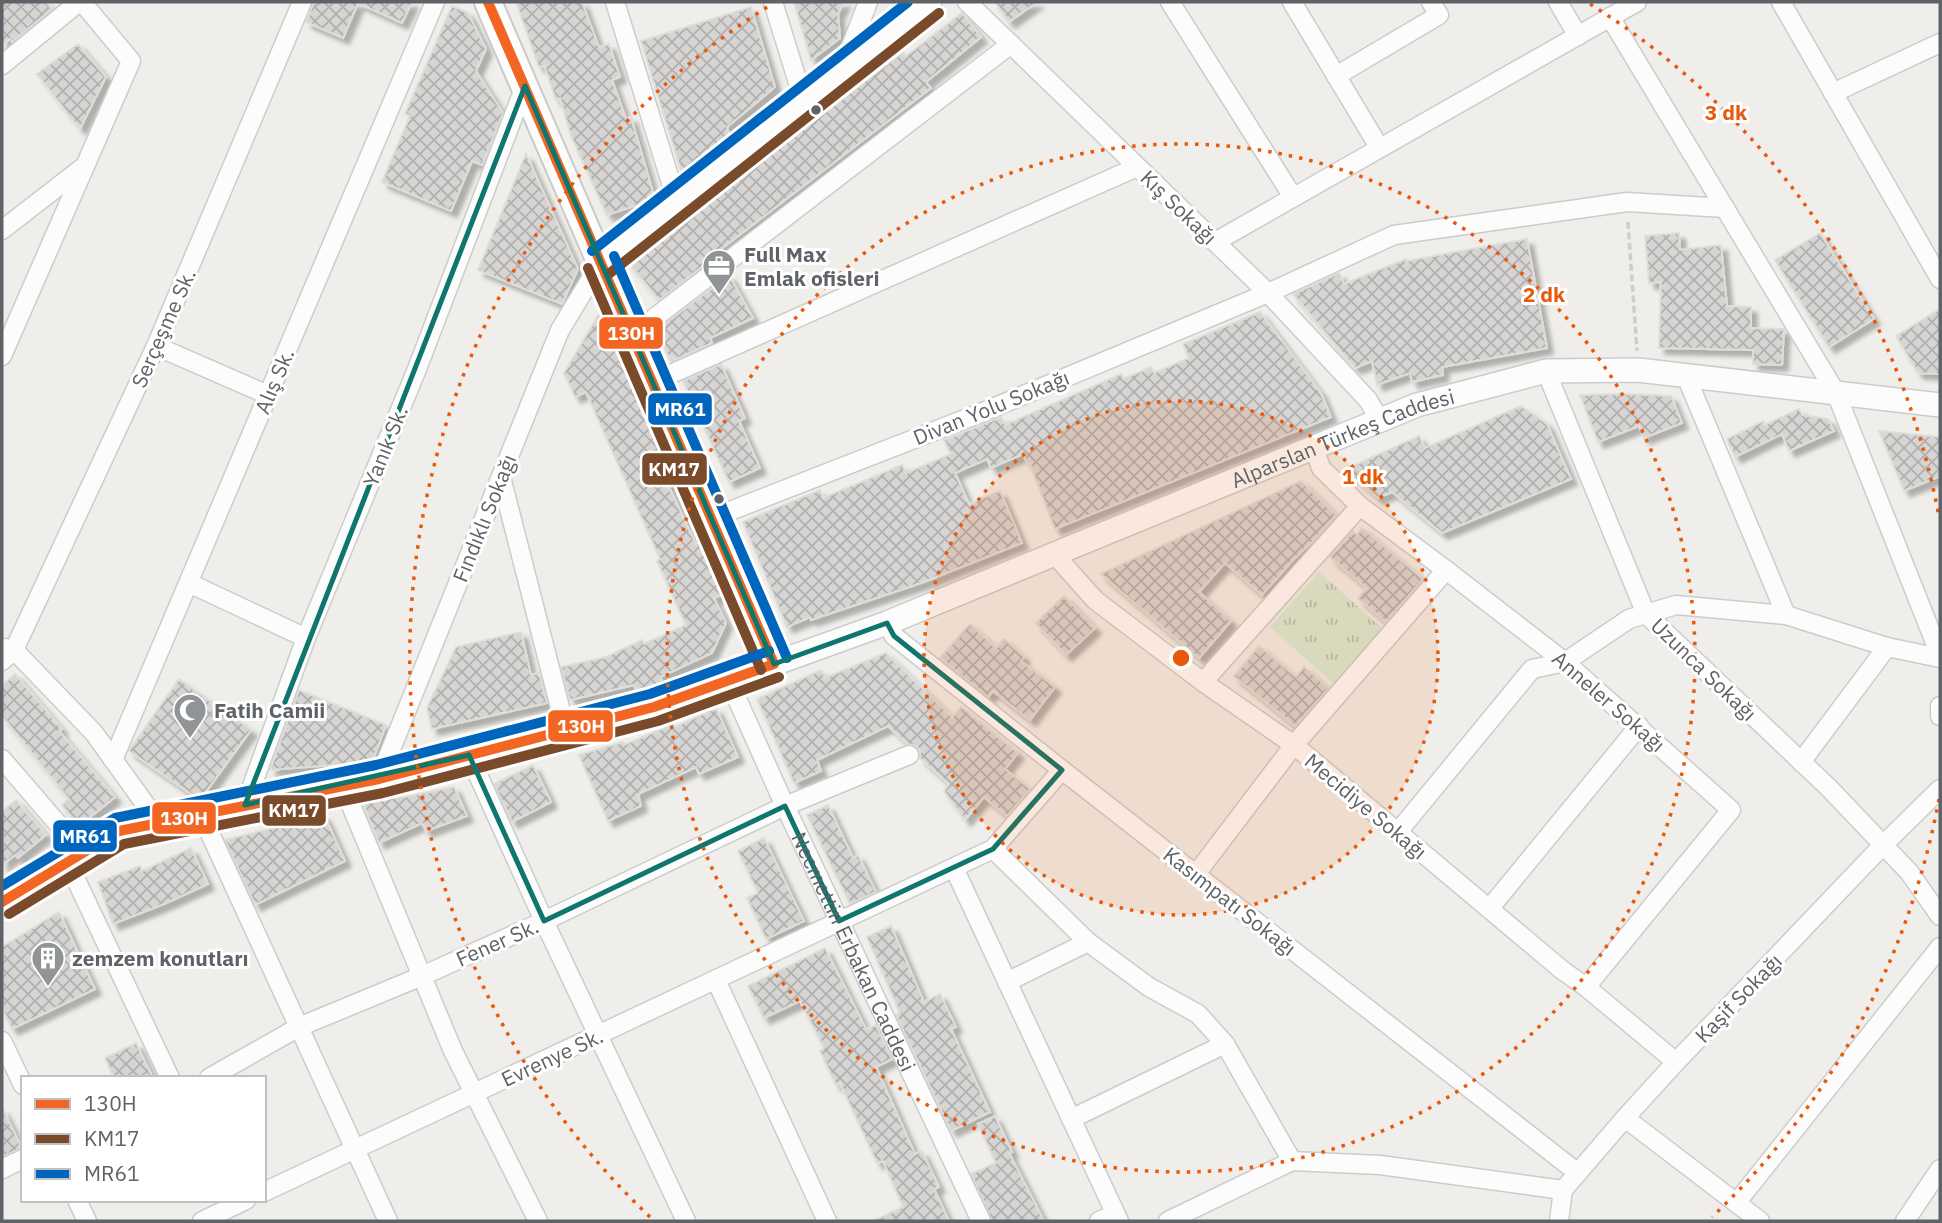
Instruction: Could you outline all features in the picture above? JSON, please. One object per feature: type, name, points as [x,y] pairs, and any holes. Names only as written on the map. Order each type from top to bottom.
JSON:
[{"type":"main road","points":[[488,2],[774,664]]},
{"type":"street","points":[[2,65],[81,2],[131,61],[2,356]]},
{"type":"street","name":"Serçeşme Sk.","points":[[6,653],[156,346],[302,2]]},
{"type":"street","name":"Alış Sk.","points":[[113,760],[435,2]]},
{"type":"street","points":[[615,2],[677,202]]},
{"type":"street","points":[[773,2],[804,102]]},
{"type":"street","points":[[842,70],[868,2]]},
{"type":"street","points":[[601,262],[930,2]]},
{"type":"street","name":"Kış Sokağı","points":[[967,2],[1268,293],[1368,401],[1381,422]]},
{"type":"street","points":[[1170,2],[1293,197]]},
{"type":"street","points":[[1292,2],[1379,147]]},
{"type":"street","points":[[1336,76],[1439,15],[1431,2]]},
{"type":"street","points":[[1558,2],[1578,36]]},
{"type":"street","points":[[1215,242],[1637,2]]},
{"type":"street","points":[[1780,2],[1940,279]]},
{"type":"street","points":[[1610,17],[1836,393],[1940,656]]},
{"type":"street","points":[[1833,93],[1940,43]]},
{"type":"street","points":[[632,335],[1011,44]]},
{"type":"street","name":"Yanık Sk.","points":[[246,805],[306,638],[417,369],[524,86]]},
{"type":"street","points":[[2,230],[84,166]]},
{"type":"street","points":[[653,382],[1138,167]]},
{"type":"street","name":"Divan Yolu Sokağı","points":[[712,518],[983,412],[1268,293],[1394,235],[1627,202],[1725,208]]},
{"type":"street","name":"Fındıklı Sokağı","points":[[379,779],[560,330],[601,262]]},
{"type":"street","points":[[156,346],[268,395]]},
{"type":"street","name":"Alparslan Türkeş Caddesi","points":[[2,902],[119,831],[379,779],[654,707],[887,623],[1418,405],[1546,371],[1638,370],[1940,405]]},
{"type":"street","name":"Uzunca Sokağı","points":[[1546,371],[1646,614],[1801,762],[1883,845],[1909,872],[1940,916]]},
{"type":"street","points":[[1686,376],[1786,615]]},
{"type":"street","name":"Anneler Sokağı","points":[[1314,448],[1321,468],[1360,506],[1565,662],[1731,810],[1586,987]]},
{"type":"street","points":[[501,477],[566,731]]},
{"type":"street","points":[[1203,682],[1360,506]]},
{"type":"street","name":"Mecidiye Sokağı","points":[[1055,555],[1095,600],[1203,682],[1294,745],[1676,1062]]},
{"type":"street","points":[[1196,874],[1294,745],[1446,570]]},
{"type":"street","points":[[189,583],[306,638]]},
{"type":"street","points":[[1397,833],[1532,669],[1565,662],[1629,619],[1676,605],[1786,615],[1887,647],[1940,656]]},
{"type":"street","name":"Kasımpatı Sokağı","points":[[887,623],[894,636],[1062,770],[1578,1174]]},
{"type":"street","points":[[1801,762],[1887,647]]},
{"type":"street","points":[[6,653],[94,733],[158,822]]},
{"type":"street","name":"Necmettin Erbakan Caddesi","points":[[729,681],[785,806],[981,1221]]},
{"type":"street","points":[[1940,706],[1940,716]]},
{"type":"street","points":[[1489,909],[1639,726]]},
{"type":"street","points":[[469,755],[597,1035],[686,1221]]},
{"type":"street","name":"Fener Sk.","points":[[213,1076],[299,1027],[544,921],[785,806],[909,755]]},
{"type":"street","points":[[2,759],[75,858],[169,1076]]},
{"type":"street","points":[[1062,770],[993,849],[1088,942],[1149,987],[1198,1014],[1225,1044],[1292,1161]]},
{"type":"street","points":[[343,786],[453,1051],[538,1221]]},
{"type":"street","name":"Kaşif Sokağı","points":[[1563,1190],[1676,1062],[1940,789]]},
{"type":"street","points":[[201,814],[388,1221]]},
{"type":"street","name":"Evrenye Sk.","points":[[266,1191],[993,849]]},
{"type":"street","points":[[954,868],[1071,1119],[1111,1219]]},
{"type":"street","points":[[1007,982],[1088,942]]},
{"type":"street","points":[[1737,1202],[1940,947]]},
{"type":"street","points":[[716,980],[827,1221]]},
{"type":"street","points":[[2,1041],[21,1081]]},
{"type":"street","points":[[1071,1119],[1225,1044]]},
{"type":"street","points":[[1625,1118],[1760,1221]]},
{"type":"street","points":[[2,1169],[21,1160]]},
{"type":"street","points":[[1168,1221],[1292,1161],[1380,1165],[1563,1190],[1559,1221]]},
{"type":"street","points":[[1905,1221],[1940,1169]]},
{"type":"street","points":[[79,1202],[87,1221]]},
{"type":"street","points":[[202,1221],[238,1207]]},
{"type":"path","points":[[1627,202],[1638,370]]},
{"type":"highlighted area","points":[[525,86],[774,664],[887,623],[894,636],[1062,770],[993,849],[839,921],[785,806],[544,921],[469,755],[245,805]]},
{"type":"green space","points":[[1319,572],[1384,630],[1335,685],[1270,627]]},
{"type":"building","points":[[2,2],[46,2],[52,9],[12,42],[10,39],[2,45]]},
{"type":"building","points":[[314,2],[412,2],[402,23],[358,3],[343,38],[306,22]]},
{"type":"building","points":[[516,2],[582,2],[599,47],[609,44],[620,77],[612,80],[626,119],[631,117],[655,199],[607,215],[571,136],[560,98],[556,100],[544,65],[539,67]]},
{"type":"building","points":[[794,2],[844,2],[838,14],[840,38],[811,60]]},
{"type":"building","points":[[995,2],[1037,2],[1009,22]]},
{"type":"building","points":[[452,6],[468,13],[486,49],[476,71],[503,113],[482,165],[472,161],[451,211],[382,182],[410,116],[405,114]]},
{"type":"building","points":[[751,7],[775,87],[727,127],[730,137],[683,177],[641,41]]},
{"type":"building","points":[[962,13],[981,37],[926,82],[931,88],[659,300],[629,263],[903,52],[906,56]]},
{"type":"building","points":[[78,44],[106,77],[80,129],[37,74]]},
{"type":"building","points":[[526,154],[578,269],[562,304],[478,270]]},
{"type":"building","points":[[1679,233],[1680,250],[1721,245],[1727,306],[1751,307],[1751,328],[1784,329],[1782,365],[1753,364],[1753,350],[1659,348],[1661,282],[1649,283],[1645,236]]},
{"type":"building","points":[[1820,233],[1874,319],[1829,347],[1775,260]]},
{"type":"building","points":[[1527,239],[1547,348],[1442,367],[1443,375],[1412,382],[1410,373],[1377,385],[1372,361],[1355,368],[1293,294],[1339,273],[1344,284],[1406,259]]},
{"type":"building","name":"Full Max Emlak ofisleri","points":[[729,275],[753,318],[710,338],[712,343],[674,360],[673,356],[669,358],[657,330]]},
{"type":"building","points":[[1940,309],[1940,374],[1918,373],[1896,336]]},
{"type":"building","points":[[600,312],[675,480],[667,483],[696,544],[703,541],[726,593],[714,598],[726,623],[712,653],[660,677],[663,683],[639,695],[634,685],[570,700],[561,667],[606,657],[642,640],[644,644],[686,625],[657,561],[660,559],[586,392],[575,397],[564,373]]},
{"type":"building","points":[[1260,312],[1321,393],[1331,417],[1055,529],[1030,464],[1028,465],[1023,454],[991,468],[987,459],[955,473],[969,504],[1000,491],[1022,543],[924,582],[811,620],[810,617],[787,627],[743,522],[820,490],[823,498],[902,465],[906,473],[951,454],[944,440],[1001,417],[1005,425],[1121,374],[1123,379],[1151,367],[1154,373],[1189,358],[1183,344]]},
{"type":"building","points":[[721,364],[745,418],[739,421],[760,468],[729,482],[683,381]]},
{"type":"building","points":[[1580,395],[1671,396],[1682,423],[1644,438],[1639,426],[1598,442]]},
{"type":"building","points":[[1521,406],[1547,424],[1571,479],[1442,533],[1392,492],[1378,498],[1346,469],[1419,436],[1425,448]]},
{"type":"building","points":[[1799,409],[1802,415],[1828,419],[1834,431],[1789,451],[1782,434],[1735,457],[1727,439],[1763,421],[1765,425]]},
{"type":"building","points":[[1879,431],[1940,437],[1940,476],[1904,491]]},
{"type":"building","points":[[1301,481],[1336,515],[1262,595],[1225,563],[1199,592],[1231,621],[1199,658],[1101,574]]},
{"type":"building","points":[[1362,528],[1423,579],[1386,622],[1358,598],[1367,588],[1330,557],[1353,531],[1357,535]]},
{"type":"building","points":[[1064,596],[1095,628],[1066,655],[1036,623]]},
{"type":"building","points":[[970,624],[996,648],[1004,639],[1024,657],[1021,661],[1055,687],[1030,720],[993,691],[988,697],[940,658]]},
{"type":"building","points":[[521,632],[531,675],[539,673],[547,703],[432,729],[427,708],[456,647]]},
{"type":"building","points":[[1259,646],[1296,677],[1304,667],[1329,688],[1295,726],[1234,676]]},
{"type":"building","points":[[886,653],[952,717],[961,707],[1018,753],[1005,769],[1030,789],[1007,816],[984,797],[965,820],[944,791],[949,784],[920,758],[920,751],[916,746],[908,744],[888,726],[817,760],[821,771],[794,783],[757,699],[821,670],[825,678]]},
{"type":"building","points":[[15,674],[115,797],[79,826],[62,805],[69,799],[2,716],[2,685]]},
{"type":"building","name":"Fatih Camii","points":[[179,679],[251,730],[200,800],[129,751]]},
{"type":"building","points":[[299,690],[386,725],[372,762],[270,770]]},
{"type":"building","points":[[716,708],[738,757],[699,774],[696,767],[638,794],[641,806],[608,821],[579,755],[623,742],[624,745],[673,724],[675,727]]},
{"type":"building","points":[[533,765],[551,802],[512,822],[494,784]]},
{"type":"building","points":[[454,787],[467,816],[426,831],[422,823],[379,843],[361,799],[402,792],[404,797]]},
{"type":"building","points":[[16,800],[46,835],[18,858],[15,855],[2,865],[2,812]]},
{"type":"building","points":[[828,805],[853,858],[858,855],[876,892],[850,904],[807,815]]},
{"type":"building","points":[[324,815],[345,861],[255,905],[225,840]]},
{"type":"building","points":[[764,838],[804,921],[766,939],[747,898],[758,893],[738,851]]},
{"type":"building","points":[[191,848],[208,884],[113,924],[98,882],[140,866],[142,871]]},
{"type":"building","name":"zemzem konutları","points":[[59,912],[95,989],[12,1029],[2,1008],[2,947]]},
{"type":"building","points":[[891,926],[924,1002],[940,994],[956,1027],[951,1029],[990,1112],[951,1131],[896,1015],[900,1013],[867,937]]},
{"type":"building","points":[[825,948],[866,1029],[876,1025],[892,1059],[876,1067],[915,1154],[922,1151],[939,1187],[934,1189],[949,1221],[873,1221],[903,1207],[883,1161],[877,1163],[840,1083],[836,1085],[820,1051],[824,1048],[800,1001],[764,1018],[748,986]]},
{"type":"building","points":[[136,1043],[152,1076],[113,1076],[105,1058]]},
{"type":"building","points":[[2,1108],[21,1148],[2,1157]]},
{"type":"building","points":[[995,1116],[1012,1152],[1009,1153],[1044,1221],[992,1221],[971,1174],[996,1163],[978,1124]]},
{"type":"transit line","name":"130H","points":[[488,2],[774,664]]},
{"type":"transit line","name":"MR61","points":[[592,251],[908,2]]},
{"type":"transit line","name":"KM17","points":[[610,273],[939,13]]},
{"type":"transit line","name":"MR61","points":[[614,256],[787,658]]},
{"type":"transit line","name":"KM17","points":[[588,268],[761,670]]},
{"type":"transit line","name":"MR61","points":[[2,886],[115,818],[376,765],[650,694],[769,651]]},
{"type":"transit line","name":"130H","points":[[2,902],[119,831],[379,779],[654,707],[774,664]]},
{"type":"transit line","name":"KM17","points":[[9,914],[124,844],[383,793],[658,721],[779,677]]},
{"type":"place","name":"Full Max Emlak ofisleri","points":[[719,296]]},
{"type":"place","name":"Fatih Camii","points":[[190,740]]},
{"type":"place","name":"zemzem konutları","points":[[48,988]]}]
